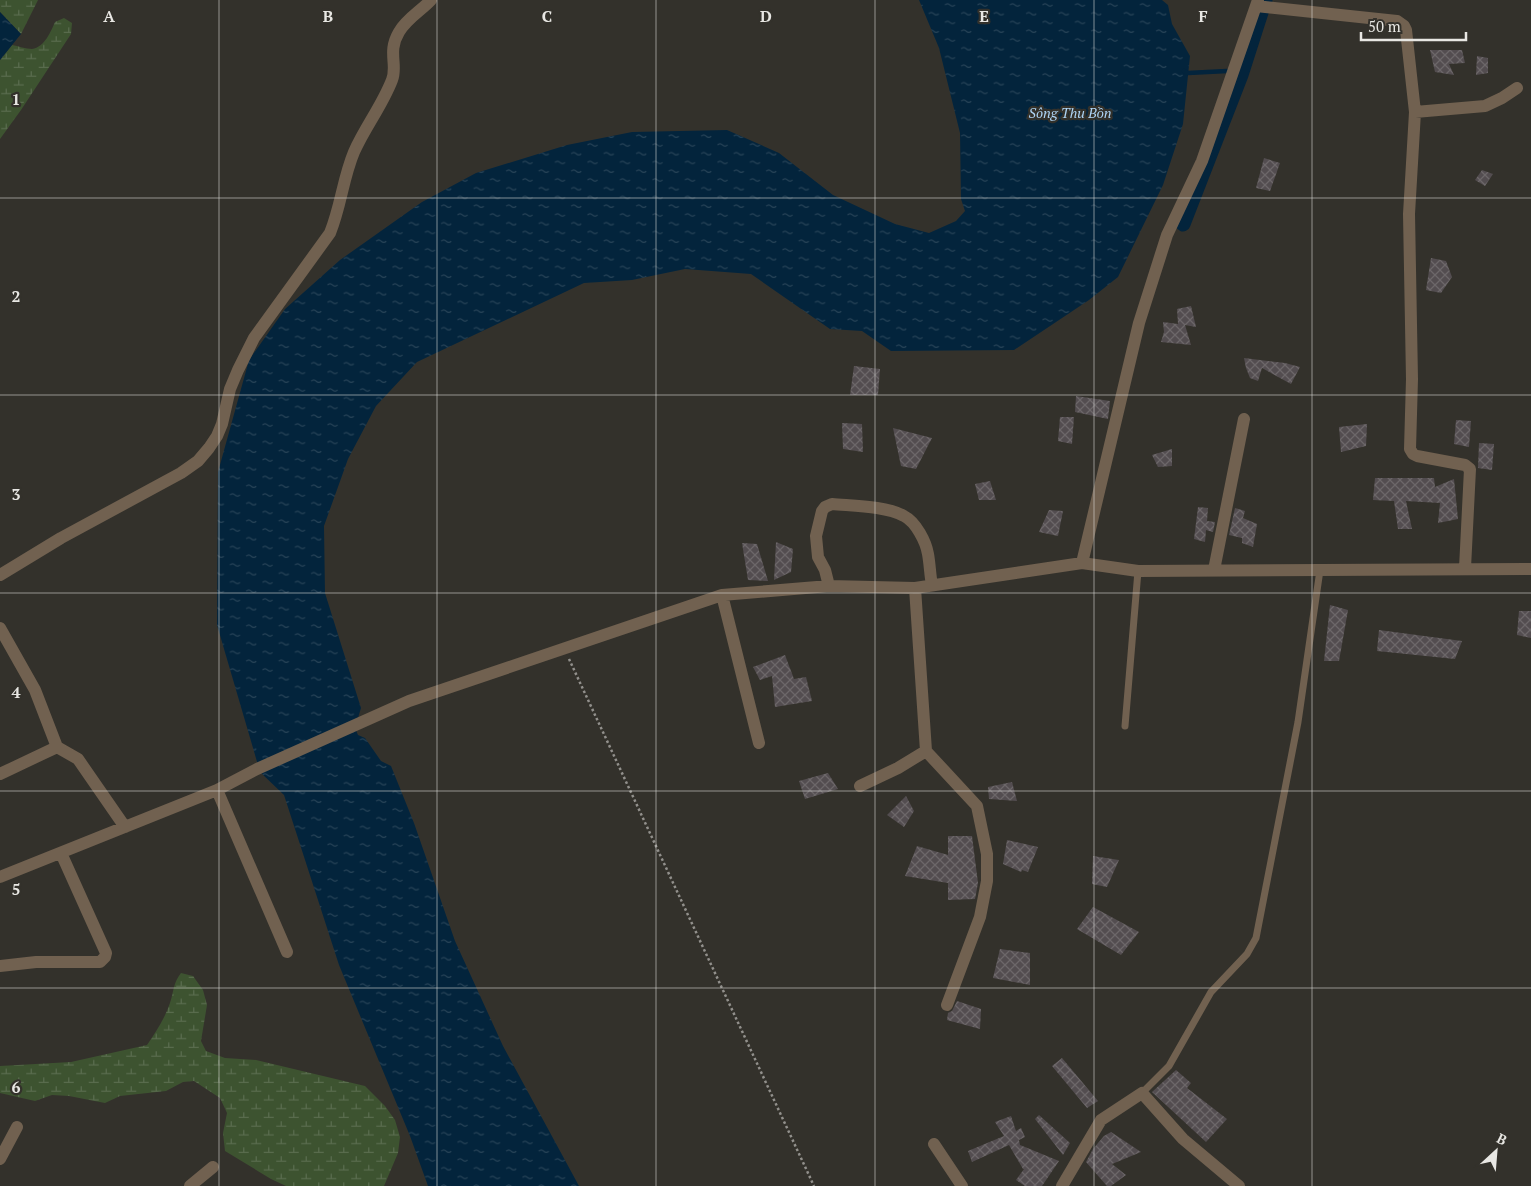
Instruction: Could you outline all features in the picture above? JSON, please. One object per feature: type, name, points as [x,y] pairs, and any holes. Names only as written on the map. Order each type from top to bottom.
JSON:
[{"type":"street","points":[[0,575],[61,538],[181,473],[198,461],[210,448],[222,424],[226,404],[238,370],[254,338],[330,233],[337,217],[349,166],[355,150],[392,78],[392,55],[399,32],[405,23],[431,0]]},
{"type":"street","points":[[1082,563],[1139,323],[1168,235],[1202,161],[1260,5],[1396,22],[1402,24],[1406,30],[1415,112],[1409,214],[1412,379],[1410,449],[1417,456],[1464,465],[1470,469],[1464,568]]},
{"type":"street","points":[[1415,112],[1485,106],[1517,88]]},
{"type":"street","points":[[1214,570],[1244,419]]},
{"type":"street","points":[[829,586],[825,570],[818,557],[816,536],[822,511],[825,507],[832,504],[889,511],[904,515],[910,519],[926,546],[932,585]]},
{"type":"street","points":[[0,877],[217,790],[256,769],[409,701],[722,595],[829,586],[914,588],[1082,563],[1138,571],[1531,569]]},
{"type":"street","points":[[914,588],[926,751],[977,806],[987,854],[987,881],[980,917],[947,1005]]},
{"type":"street","points":[[722,595],[759,744]]},
{"type":"street","points":[[0,628],[35,690],[56,747],[78,759],[125,827]]},
{"type":"street","points":[[0,774],[56,747]]},
{"type":"street","points":[[860,786],[898,768],[926,751]]},
{"type":"street","points":[[217,790],[287,952]]},
{"type":"street","points":[[0,966],[36,962],[100,962],[105,957],[106,953],[61,853]]},
{"type":"street","points":[[1062,1186],[1100,1120],[1142,1093],[1184,1139],[1239,1186]]},
{"type":"street","points":[[0,1159],[17,1127]]},
{"type":"street","points":[[934,1144],[962,1186]]},
{"type":"street","points":[[190,1186],[213,1167]]},
{"type":"lane","points":[[1142,1093],[1169,1066],[1211,992],[1247,954],[1256,938],[1298,722],[1320,570]]},
{"type":"lane","points":[[1125,726],[1138,571]]},
{"type":"path","points":[[564,648],[814,1186]]},
{"type":"green space","points":[[0,0],[38,0],[21,34],[0,12]]},
{"type":"green space","points":[[64,18],[72,23],[71,34],[0,139],[0,60],[12,45],[27,49],[37,48],[47,38],[55,22]]},
{"type":"green space","points":[[181,973],[193,976],[203,990],[207,1005],[201,1041],[206,1051],[225,1058],[256,1060],[365,1086],[385,1106],[395,1120],[400,1137],[398,1153],[384,1186],[286,1186],[271,1179],[225,1151],[223,1133],[227,1113],[220,1098],[194,1081],[183,1082],[166,1091],[120,1096],[105,1103],[69,1096],[52,1095],[35,1101],[0,1093],[0,1066],[71,1062],[147,1045],[166,1014],[175,984]]},
{"type":"water","name":"Sông Thu Bồn","points":[[919,0],[1162,0],[1168,5],[1172,24],[1190,56],[1183,124],[1163,185],[1118,277],[1089,300],[1014,350],[891,351],[862,331],[830,329],[751,274],[685,269],[632,280],[584,283],[417,362],[376,406],[348,459],[324,526],[325,593],[361,708],[355,728],[358,735],[365,738],[381,761],[391,766],[414,823],[455,941],[503,1046],[579,1186],[428,1186],[410,1136],[339,965],[284,795],[260,772],[217,625],[218,472],[249,360],[285,309],[340,260],[422,202],[476,173],[567,145],[632,132],[727,130],[779,153],[833,195],[895,224],[929,233],[956,221],[965,211],[961,199],[960,133],[939,48]]},
{"type":"water","points":[[0,12],[21,34],[0,60]]},
{"type":"building","points":[[1430,50],[1462,50],[1465,63],[1449,64],[1454,75],[1435,72]]},
{"type":"building","points":[[1477,56],[1488,58],[1488,73],[1476,75]]},
{"type":"building","points":[[1264,158],[1280,163],[1270,191],[1256,188]]},
{"type":"building","points":[[1482,170],[1493,174],[1485,186],[1475,180]]},
{"type":"building","points":[[1431,258],[1446,261],[1452,277],[1441,293],[1426,290]]},
{"type":"building","points":[[1191,306],[1196,327],[1185,325],[1191,345],[1161,342],[1164,332],[1163,322],[1178,324],[1177,309]]},
{"type":"building","points":[[1244,358],[1285,363],[1300,367],[1291,384],[1262,368],[1258,381],[1250,378]]},
{"type":"building","points":[[854,366],[880,369],[878,395],[850,395]]},
{"type":"building","points":[[1076,396],[1110,401],[1108,419],[1075,412]]},
{"type":"building","points":[[1060,417],[1074,417],[1072,444],[1058,441]]},
{"type":"building","points":[[1456,420],[1471,421],[1469,447],[1454,444]]},
{"type":"building","points":[[842,423],[862,424],[863,452],[843,449]]},
{"type":"building","points":[[1367,424],[1366,446],[1341,452],[1339,427]]},
{"type":"building","points":[[893,428],[932,438],[916,469],[901,466]]},
{"type":"building","points":[[1479,443],[1494,444],[1492,470],[1478,468]]},
{"type":"building","points":[[1172,449],[1172,466],[1158,467],[1152,455]]},
{"type":"building","points":[[1375,478],[1434,478],[1435,487],[1454,479],[1458,519],[1438,523],[1440,503],[1406,501],[1412,529],[1398,529],[1394,501],[1373,500]]},
{"type":"building","points":[[990,481],[996,500],[979,500],[975,484]]},
{"type":"building","points":[[1198,507],[1208,508],[1207,521],[1215,522],[1213,532],[1206,530],[1205,542],[1194,539]]},
{"type":"building","points":[[1235,508],[1245,511],[1243,518],[1257,524],[1253,547],[1242,543],[1242,538],[1229,535]]},
{"type":"building","points":[[1049,510],[1063,511],[1058,536],[1039,532]]},
{"type":"building","points":[[776,542],[793,549],[791,572],[774,580]]},
{"type":"building","points":[[742,543],[757,544],[768,581],[748,580]]},
{"type":"building","points":[[1330,605],[1348,610],[1339,661],[1324,661]]},
{"type":"building","points":[[1519,611],[1531,611],[1531,638],[1517,635]]},
{"type":"building","points":[[1379,630],[1462,641],[1455,659],[1377,651]]},
{"type":"building","points":[[785,655],[794,679],[806,677],[812,701],[775,707],[772,676],[760,680],[753,667]]},
{"type":"building","points":[[828,773],[838,789],[805,799],[799,781]]},
{"type":"building","points":[[1012,782],[1017,801],[989,799],[988,787]]},
{"type":"building","points":[[906,796],[914,811],[904,827],[887,815]]},
{"type":"building","points":[[948,836],[972,836],[978,883],[975,899],[948,900],[948,883],[905,876],[917,846],[948,855]]},
{"type":"building","points":[[1007,840],[1038,847],[1028,872],[1022,870],[1021,872],[1003,864]]},
{"type":"building","points":[[1093,856],[1119,860],[1107,887],[1092,884]]},
{"type":"building","points":[[1093,907],[1139,932],[1121,955],[1077,929]]},
{"type":"building","points":[[1000,949],[1030,953],[1030,985],[993,978]]},
{"type":"building","points":[[957,1001],[981,1009],[980,1029],[947,1020],[948,1013],[952,1011]]},
{"type":"building","points":[[1062,1058],[1098,1101],[1087,1108],[1052,1066]]},
{"type":"building","points":[[1176,1070],[1191,1083],[1187,1088],[1227,1119],[1206,1142],[1152,1092]]},
{"type":"building","points":[[1039,1115],[1070,1143],[1063,1155],[1035,1119]]},
{"type":"building","points":[[1011,1116],[1016,1131],[1021,1128],[1025,1137],[1019,1140],[1020,1145],[1059,1161],[1042,1186],[1025,1186],[1016,1180],[1024,1169],[1009,1145],[972,1162],[968,1151],[1004,1136],[995,1122]]},
{"type":"building","points":[[1111,1132],[1141,1152],[1112,1164],[1126,1175],[1111,1186],[1107,1186],[1086,1162],[1093,1149],[1104,1136]]},
{"type":"waterway","points":[[1183,224],[1241,75],[1265,0]]},
{"type":"waterway","points":[[1184,71],[1188,73],[1227,71]]}]
